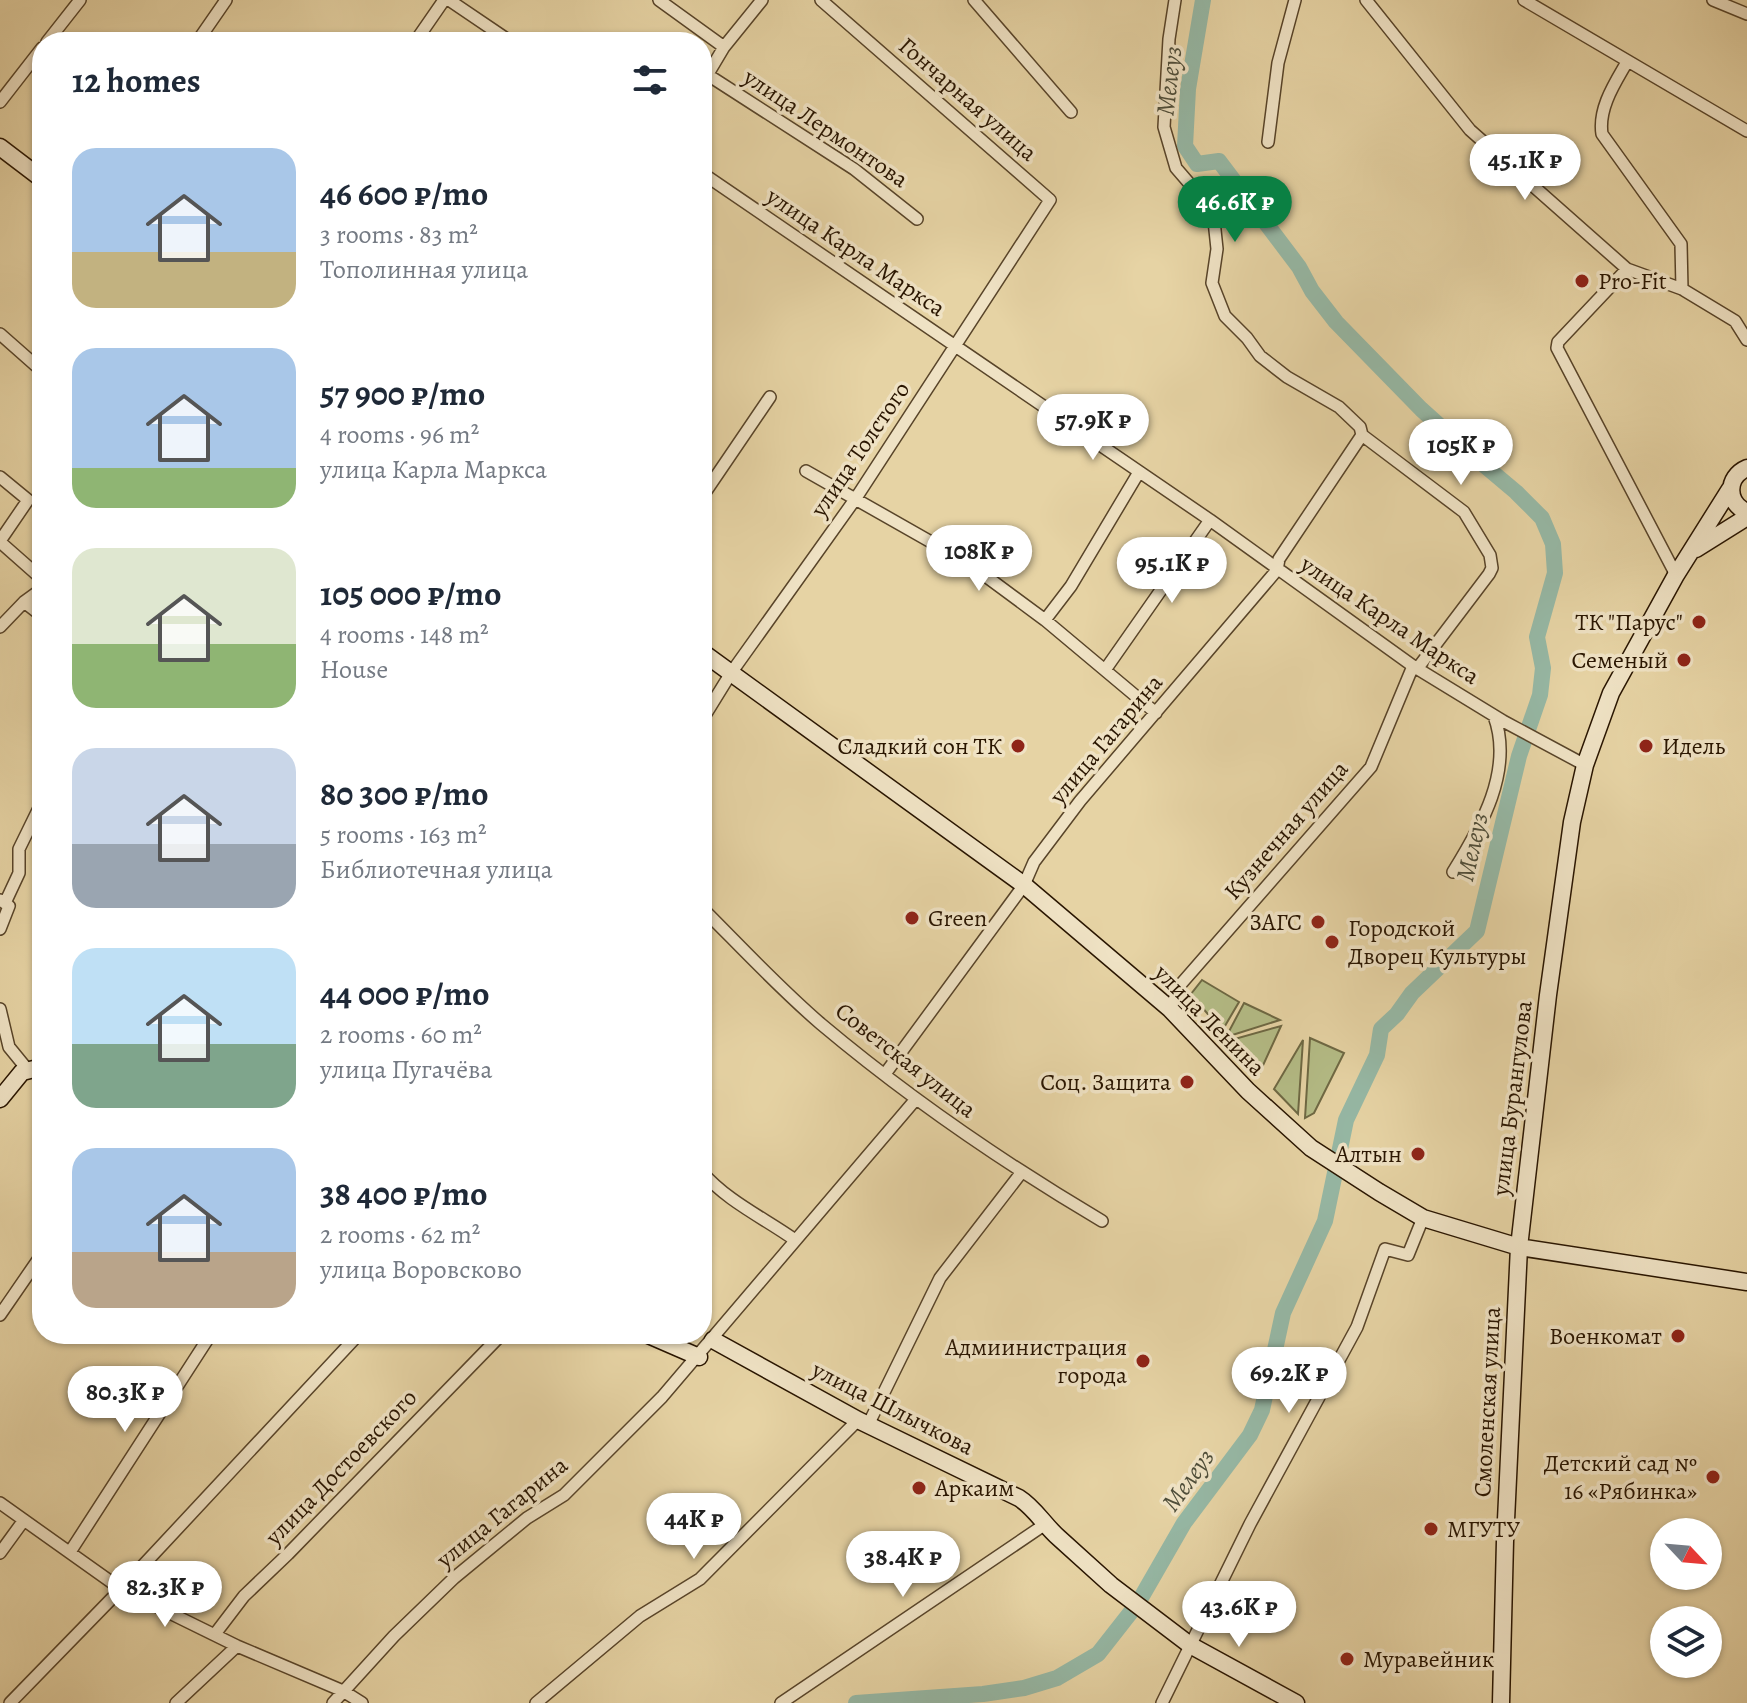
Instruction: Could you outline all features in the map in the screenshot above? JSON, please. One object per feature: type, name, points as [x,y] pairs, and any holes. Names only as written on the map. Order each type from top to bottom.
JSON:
[{"type":"main road","points":[[0,147],[32,171]]},
{"type":"main road","name":"улица Бурангулова","points":[[1519,1247],[1548,995],[1572,822],[1585,765],[1611,693],[1676,575],[1730,489],[1734,477],[1745,467]]},
{"type":"main road","name":"улица Бурангулова","points":[[1691,552],[1747,514],[1733,501],[1730,489]]},
{"type":"main road","name":"улица Ленина","points":[[712,659],[1024,885],[1170,1009],[1248,1091],[1311,1148],[1379,1192],[1423,1218],[1519,1247],[1747,1282]]},
{"type":"main road","points":[[0,1099],[16,1077],[32,1069]]},
{"type":"main road","name":"Смоленская улица","points":[[1501,1703],[1519,1247]]},
{"type":"main road","name":"улица Шлычкова","points":[[713,1340],[863,1422],[1019,1498],[1030,1505],[1044,1525],[1111,1585],[1163,1626],[1190,1645],[1296,1703]]},
{"type":"main road","points":[[669,1344],[699,1357]]},
{"type":"street","points":[[55,32],[80,0]]},
{"type":"street","points":[[204,32],[226,0]]},
{"type":"street","points":[[422,32],[446,0],[496,32]]},
{"type":"street","name":"улица Лермонтова","points":[[659,0],[703,32]]},
{"type":"street","points":[[712,68],[724,47],[762,0]]},
{"type":"street","name":"Гончарная улица","points":[[821,0],[1050,200]]},
{"type":"street","points":[[974,0],[1071,112]]},
{"type":"street","points":[[1175,0],[1169,39],[1164,127],[1176,168],[1213,211],[1217,249],[1212,283],[1225,316],[1260,356],[1287,377],[1339,407],[1360,427],[1362,435]]},
{"type":"street","points":[[1268,142],[1278,63],[1295,0]]},
{"type":"street","points":[[1366,0],[1470,130],[1627,269],[1682,289],[1735,321],[1747,340]]},
{"type":"street","points":[[1524,0],[1747,131]]},
{"type":"street","points":[[1713,0],[1747,14]]},
{"type":"street","name":"улица Лермонтова","points":[[712,38],[724,47]]},
{"type":"street","points":[[0,102],[32,61]]},
{"type":"street","points":[[1627,62],[1610,93],[1600,123],[1602,134],[1681,244],[1682,289]]},
{"type":"street","name":"улица Лермонтова","points":[[712,84],[854,169],[917,219]]},
{"type":"street","name":"улица Карла Маркса","points":[[712,180],[1210,520],[1415,668],[1585,765]]},
{"type":"street","name":"улица Толстого","points":[[712,704],[856,498],[1050,200]]},
{"type":"street","points":[[1627,269],[1558,342],[1557,348],[1676,575]]},
{"type":"street","points":[[0,334],[32,362]]},
{"type":"street","points":[[712,482],[770,397]]},
{"type":"street","name":"улица Гагарина","points":[[885,1074],[1024,885],[1034,862],[1080,801],[1277,570],[1279,559],[1362,435]]},
{"type":"street","name":"Кузнечная улица","points":[[1170,1009],[1181,984],[1371,767],[1415,668],[1492,568],[1490,555],[1464,512],[1362,435]]},
{"type":"street","points":[[806,471],[968,563],[1045,620],[1156,713]]},
{"type":"street","points":[[1045,620],[1071,586],[1139,472]]},
{"type":"street","points":[[0,477],[28,500],[0,542],[32,570]]},
{"type":"street","points":[[1105,670],[1210,520]]},
{"type":"street","points":[[0,627],[32,596]]},
{"type":"street","points":[[24,602],[32,608]]},
{"type":"street","points":[[1453,872],[1475,836],[1495,786],[1500,740],[1498,718]]},
{"type":"street","points":[[0,929],[9,911],[2,902],[19,873],[19,849],[32,822]]},
{"type":"street","name":"Советская улица","points":[[712,918],[787,993],[916,1099],[1021,1173],[1102,1221]]},
{"type":"street","points":[[0,1009],[9,1047],[32,1066]]},
{"type":"street","name":"улица Гагарина","points":[[713,1340],[916,1099]]},
{"type":"street","points":[[536,1703],[640,1616],[700,1579],[863,1422],[940,1278],[1021,1173]]},
{"type":"street","points":[[712,1182],[723,1194],[795,1240]]},
{"type":"street","points":[[1162,1703],[1250,1524],[1357,1327],[1385,1249],[1408,1255],[1423,1218]]},
{"type":"street","points":[[0,1315],[32,1269]]},
{"type":"street","points":[[70,1552],[205,1344]]},
{"type":"street","points":[[10,1703],[350,1344]]},
{"type":"street","name":"улица Достоевского","points":[[215,1634],[244,1596],[492,1344]]},
{"type":"street","name":"улица Гагарина","points":[[333,1703],[394,1636],[454,1578],[527,1518],[564,1495],[662,1397],[710,1344]]},
{"type":"street","points":[[0,1503],[121,1589],[237,1646],[343,1691],[362,1703]]},
{"type":"street","points":[[0,1553],[24,1520]]},
{"type":"street","points":[[781,1703],[1044,1525]]},
{"type":"street","points":[[176,1703],[237,1646]]},
{"type":"green space","points":[[1202,980],[1239,1002],[1222,1031],[1191,994]]},
{"type":"green space","points":[[1244,1003],[1280,1020],[1226,1037]]},
{"type":"green space","points":[[1281,1026],[1260,1072],[1231,1040]]},
{"type":"green space","points":[[1310,1038],[1344,1053],[1314,1113],[1305,1118]]},
{"type":"green space","points":[[1303,1040],[1298,1114],[1274,1089]]},
{"type":"waterway","name":"Мелеуз","points":[[856,1703],[983,1694],[1024,1688],[1057,1678],[1098,1654],[1138,1603],[1184,1523],[1250,1435],[1262,1410],[1283,1313],[1325,1221],[1346,1120],[1377,1055],[1381,1029],[1412,993],[1477,931],[1519,756],[1540,695],[1543,668],[1537,637],[1555,573],[1553,544],[1542,518],[1421,409],[1336,322],[1312,291],[1299,267],[1219,161],[1197,164],[1185,146],[1188,89],[1203,0]]},
{"type":"place","name":"Pro-Fit","points":[[1582,281]]},
{"type":"place","name":"ТК \"Парус\"","points":[[1699,622]]},
{"type":"place","name":"Семеный","points":[[1684,660]]},
{"type":"place","name":"Сладкий сон ТК","points":[[1018,746]]},
{"type":"place","name":"Идель","points":[[1646,746]]},
{"type":"place","name":"Green","points":[[912,918]]},
{"type":"place","name":"ЗАГС","points":[[1318,922]]},
{"type":"place","name":"Городской Дворец Культуры","points":[[1332,942]]},
{"type":"place","name":"Соц. Защита","points":[[1187,1082]]},
{"type":"place","name":"Алтын","points":[[1418,1154]]},
{"type":"place","name":"Военкомат","points":[[1678,1336]]},
{"type":"place","name":"Адмиинистрация города","points":[[1143,1361]]},
{"type":"place","name":"Детский сад № 16 «Рябинка»","points":[[1713,1477]]},
{"type":"place","name":"Аркаим","points":[[919,1488]]},
{"type":"place","name":"МГУТУ","points":[[1431,1529]]},
{"type":"place","name":"Муравейник","points":[[1347,1659]]}]
